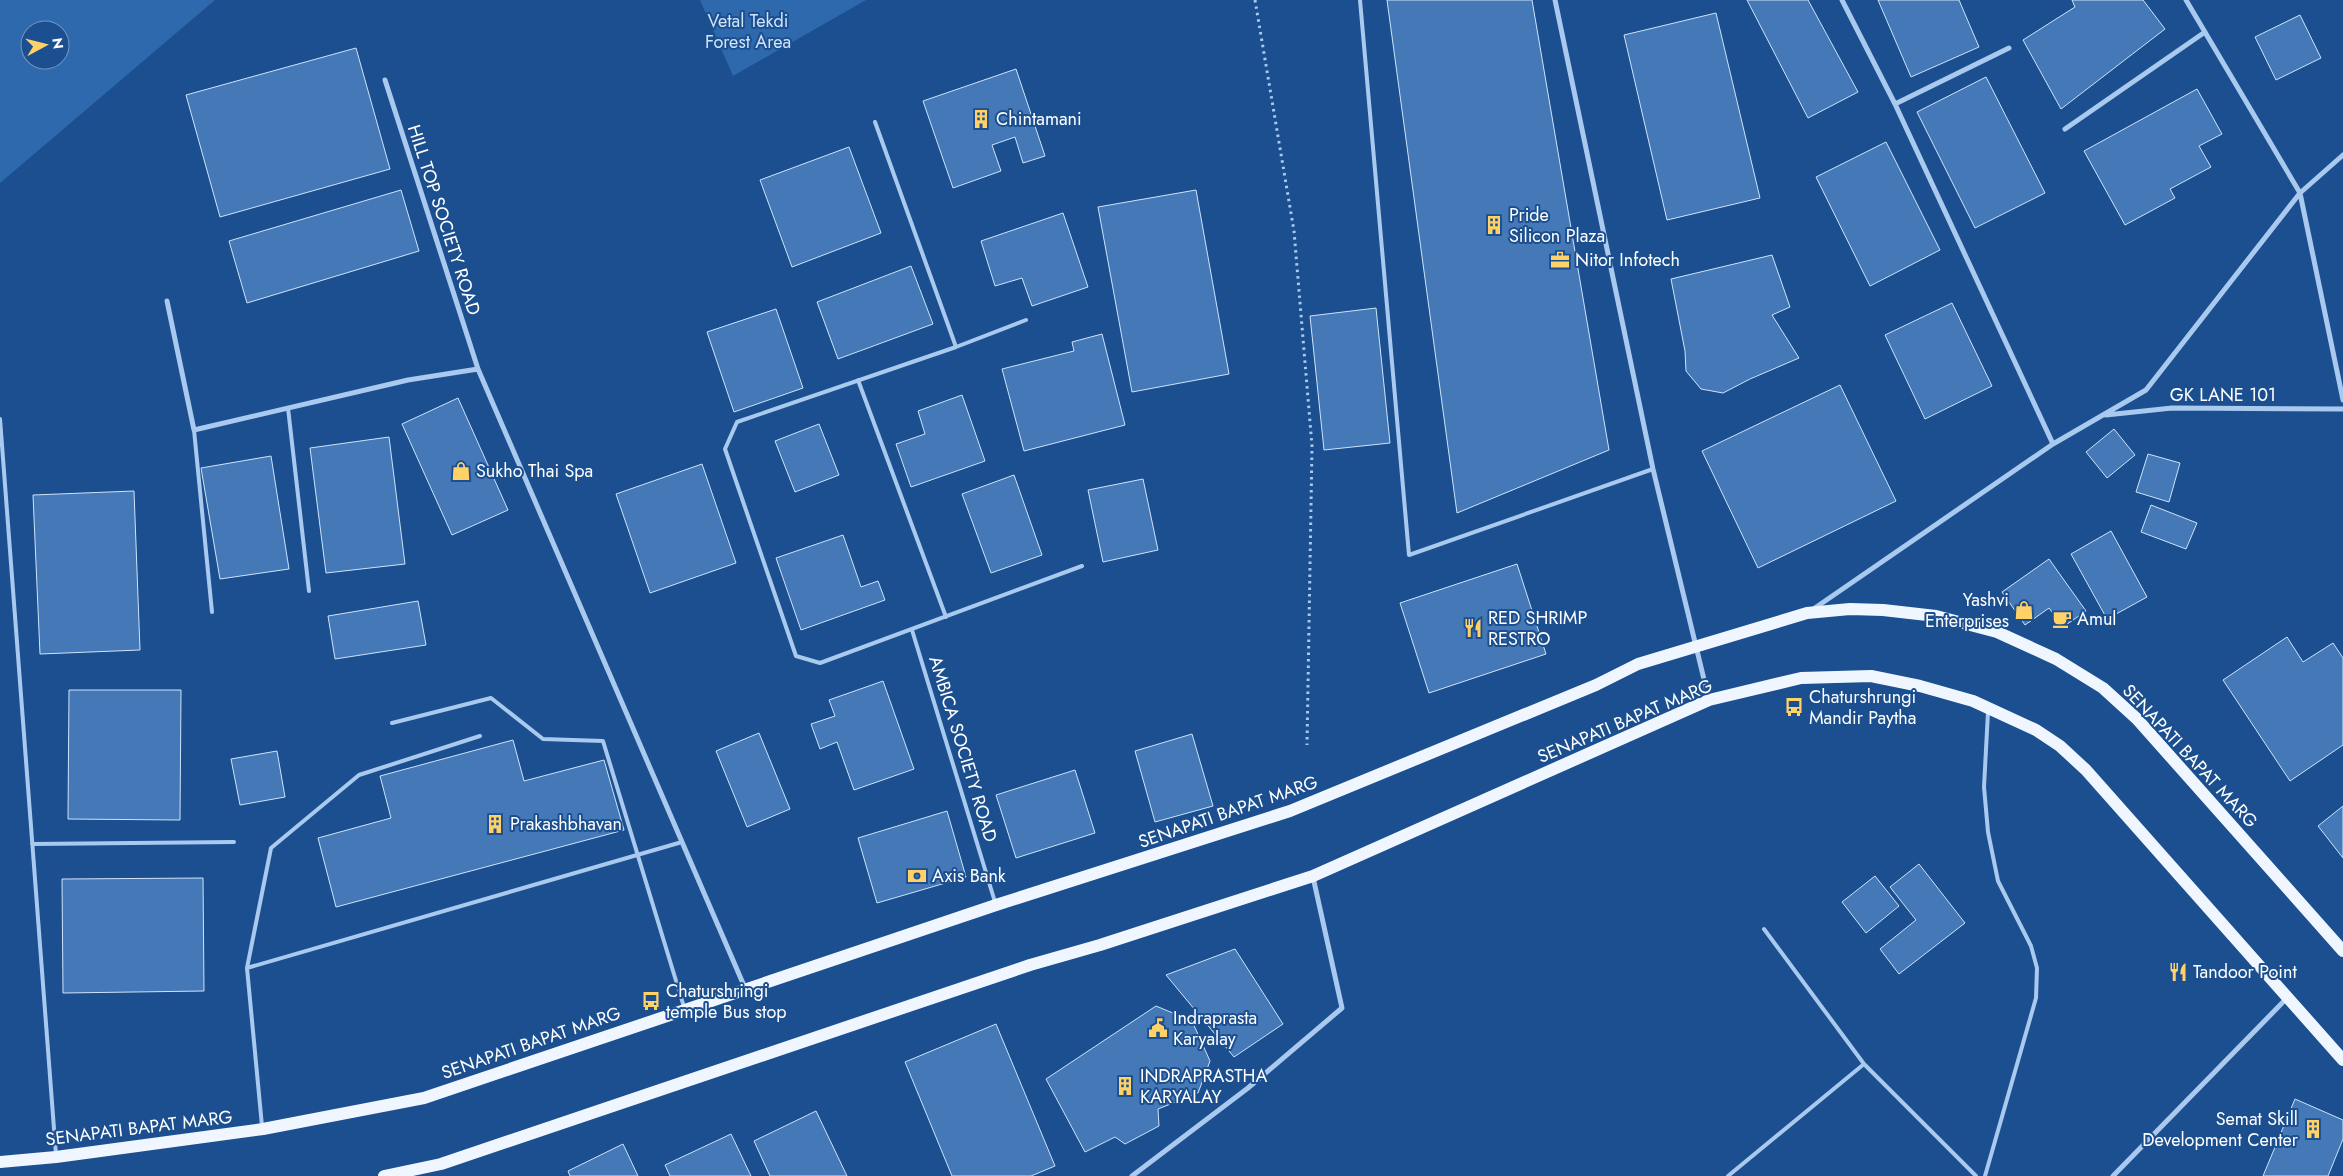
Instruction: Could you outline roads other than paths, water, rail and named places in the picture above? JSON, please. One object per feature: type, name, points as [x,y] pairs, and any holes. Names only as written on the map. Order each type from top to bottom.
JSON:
[{"type":"main road","name":"SENAPATI BAPAT MARG","points":[[0,1162],[56,1157],[263,1129],[424,1098],[745,988],[996,905],[1290,812],[1596,685],[1638,664],[1807,613],[1850,609],[1936,616],[1997,632],[2056,659],[2103,688],[2137,719],[2343,951]]},
{"type":"main road","name":"SENAPATI BAPAT MARG","points":[[384,1176],[441,1164],[1030,965],[1110,942],[1313,876],[1709,700],[1801,678],[1871,676],[1920,686],[1973,700],[2023,723],[2052,741],[2086,770],[2343,1060]]},
{"type":"street","points":[[1554,0],[1653,469],[1709,700]]},
{"type":"street","points":[[1842,0],[1895,104],[2053,444]]},
{"type":"street","points":[[2186,0],[2300,193],[2343,400]]},
{"type":"street","points":[[2065,129],[2205,32]]},
{"type":"street","points":[[1895,104],[2009,48]]},
{"type":"street","name":"HILL TOP SOCIETY ROAD","points":[[385,80],[478,369],[745,988]]},
{"type":"street","points":[[1807,613],[2053,444],[2146,390],[2300,193],[2343,156]]},
{"type":"street","points":[[167,301],[194,430],[408,380],[478,369]]},
{"type":"street","name":"GK LANE 101","points":[[2103,415],[2172,408],[2343,409]]},
{"type":"street","points":[[1132,1176],[1248,1088],[1342,1008],[1313,876]]},
{"type":"street","points":[[2113,1176],[2288,997]]},
{"type":"lane","points":[[1360,0],[1410,555],[1653,469]]},
{"type":"lane","points":[[875,122],[956,346]]},
{"type":"lane","points":[[1026,320],[737,422],[725,448],[796,656],[820,663],[1082,566]]},
{"type":"lane","points":[[858,380],[946,617]]},
{"type":"lane","points":[[288,408],[309,591]]},
{"type":"lane","points":[[0,419],[56,1157]]},
{"type":"lane","points":[[194,430],[212,612]]},
{"type":"lane","name":"AMBICA SOCIETY ROAD","points":[[912,630],[996,905]]},
{"type":"lane","points":[[392,724],[491,698],[543,739],[603,741],[684,1009]]},
{"type":"lane","points":[[1985,1176],[2036,998],[2037,968],[2031,946],[1998,881],[1988,832],[1984,787],[1988,707]]},
{"type":"lane","points":[[263,1129],[246,968],[271,848],[359,775],[480,736]]},
{"type":"lane","points":[[32,844],[234,842]]},
{"type":"lane","points":[[246,968],[682,842]]},
{"type":"lane","points":[[1764,929],[1864,1064],[1976,1176]]},
{"type":"lane","points":[[1728,1176],[1864,1064]]},
{"type":"place","name":"Chintamani","points":[[981,119]]},
{"type":"place","name":"Pride Silicon Plaza","points":[[1494,225]]},
{"type":"place","name":"Nitor Infotech","points":[[1560,260]]},
{"type":"place","name":"Sukho Thai Spa","points":[[461,471]]},
{"type":"place","name":"Yashvi Enterprises","points":[[2024,610]]},
{"type":"place","name":"Amul","points":[[2062,619]]},
{"type":"place","name":"RED SHRIMP RESTRO","points":[[1473,628]]},
{"type":"place","name":"Chaturshrungi Mandir Paytha","points":[[1794,707]]},
{"type":"place","name":"Prakashbhavan","points":[[495,824]]},
{"type":"place","name":"Axis Bank","points":[[917,876]]},
{"type":"place","name":"Tandoor Point","points":[[2178,972]]},
{"type":"place","name":"Chaturshringi temple Bus stop","points":[[651,1001]]},
{"type":"place","name":"Indraprasta Karyalay","points":[[1158,1028]]},
{"type":"place","name":"INDRAPRASTHA KARYALAY","points":[[1125,1086]]},
{"type":"place","name":"Semat Skill Development Center","points":[[2313,1129]]},
{"type":"park label","name":"Vetal Tekdi Forest Area","points":[[748,31]]}]
